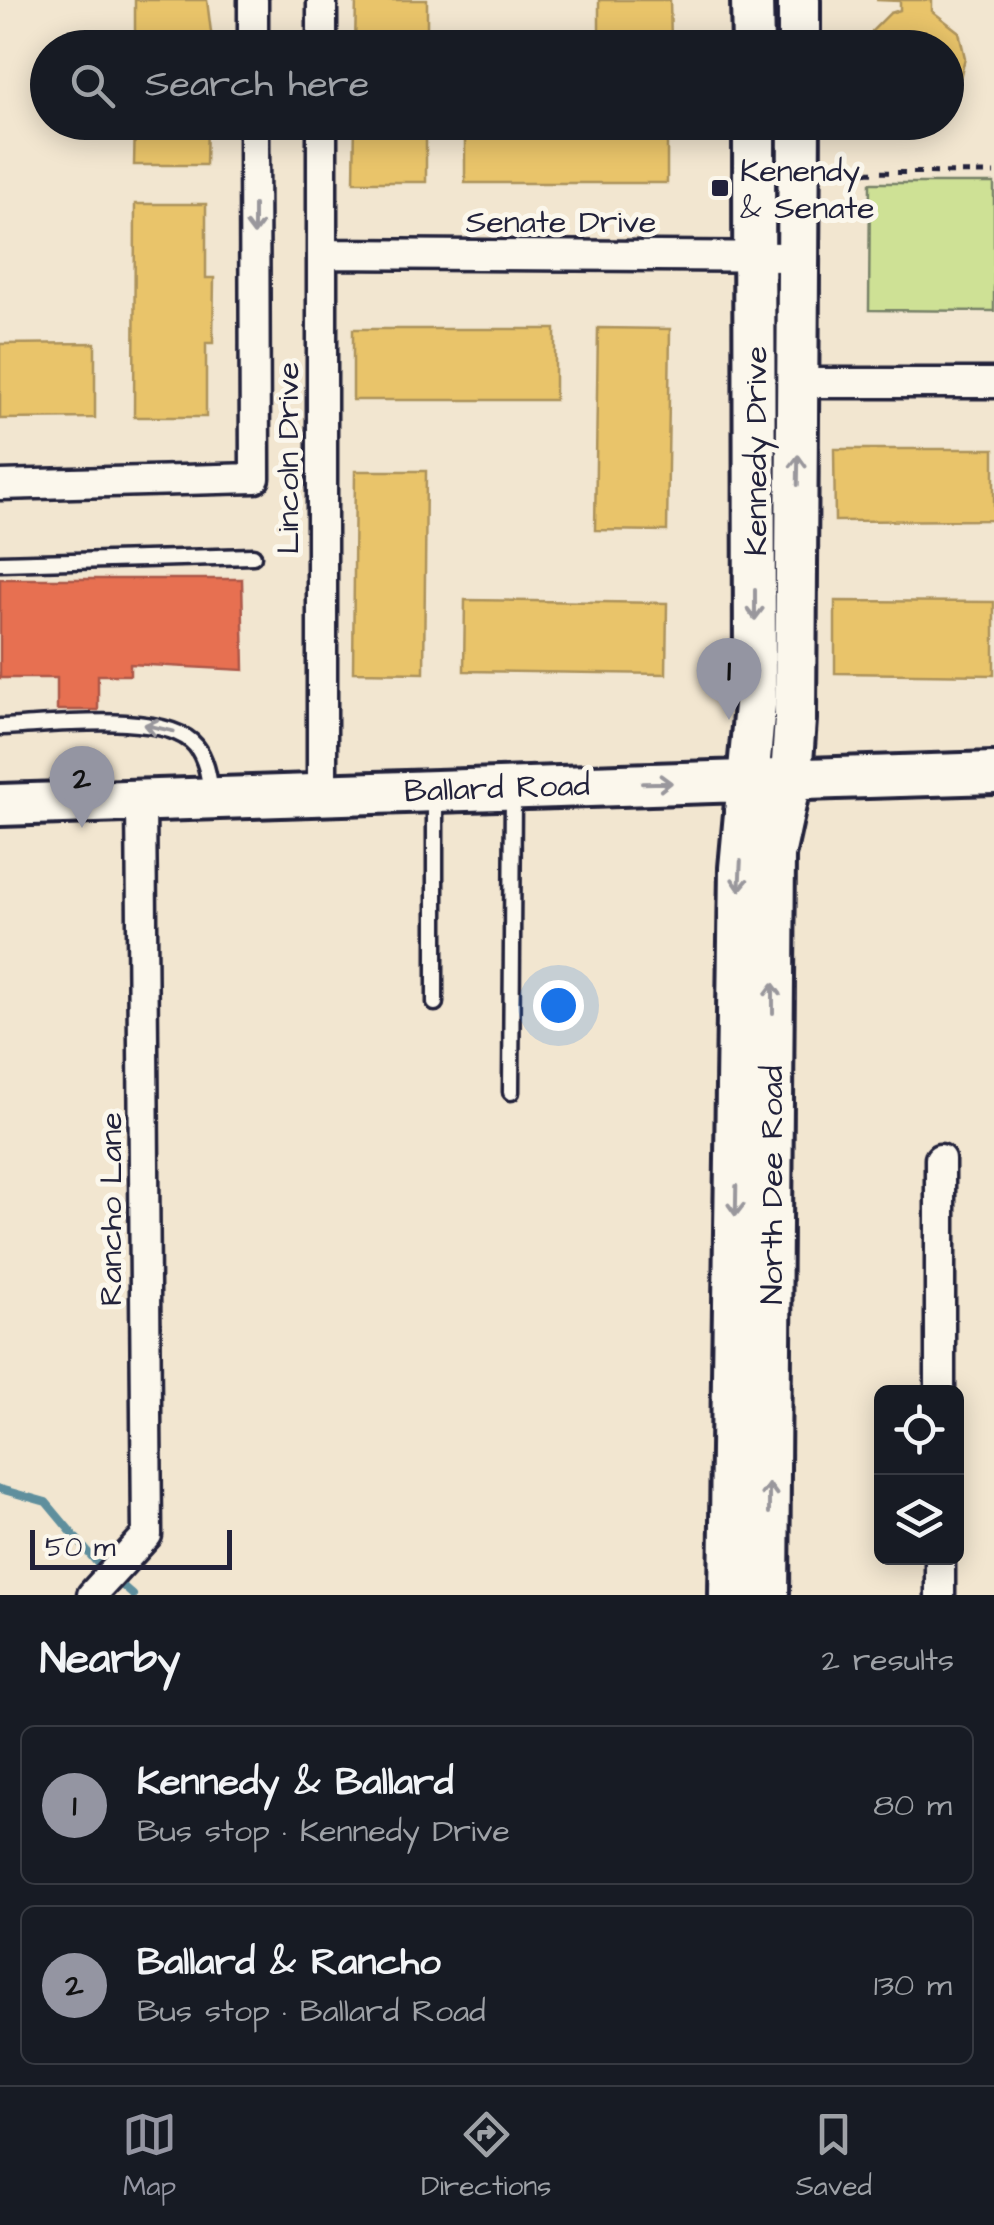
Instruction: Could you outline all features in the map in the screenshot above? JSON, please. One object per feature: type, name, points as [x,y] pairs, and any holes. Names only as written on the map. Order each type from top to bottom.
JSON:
[{"type":"street","points":[[253,0],[254,30]]},
{"type":"street","points":[[322,0],[322,30]]},
{"type":"street","points":[[752,0],[753,30]]},
{"type":"street","points":[[799,0],[799,30]]},
{"type":"street","name":"Lincoln Drive","points":[[0,485],[254,478],[254,140]]},
{"type":"street","name":"Lincoln Drive","points":[[322,140],[322,793]]},
{"type":"street","name":"Kennedy Drive","points":[[751,779],[754,140]]},
{"type":"street","name":"Kennedy Drive","points":[[792,778],[800,382],[799,140]]},
{"type":"street","name":"Senate Drive","points":[[322,254],[800,257]]},
{"type":"street","points":[[800,382],[994,383]]},
{"type":"street","name":"Ballard Road","points":[[0,805],[994,773]]},
{"type":"street","name":"North Dee Road","points":[[768,1595],[774,855],[792,778]]},
{"type":"street","name":"North Dee Road","points":[[730,1595],[740,868],[751,779]]},
{"type":"street","name":"Rancho Lane","points":[[92,1593],[148,1535],[141,800]]},
{"type":"street","points":[[940,1160],[940,1385]]},
{"type":"street","points":[[940,1565],[940,1595]]},
{"type":"lane","points":[[0,562],[253,556]]},
{"type":"lane","points":[[0,727],[144,724],[171,728],[196,744],[207,768],[212,798]]},
{"type":"lane","points":[[512,1092],[514,786]]},
{"type":"lane","points":[[435,1004],[436,789]]},
{"type":"path","points":[[800,172],[994,174]]},
{"type":"green space","points":[[870,183],[994,183],[994,311],[869,310]]},
{"type":"building: Homes","points":[[135,0],[207,0],[211,30],[135,30]]},
{"type":"building: Homes","points":[[356,0],[427,0],[427,30],[355,30]]},
{"type":"building: Homes","points":[[599,0],[670,0],[671,30],[599,30]]},
{"type":"building: Homes","points":[[876,0],[932,0],[932,11],[956,30],[873,30],[890,13],[900,10],[900,1]]},
{"type":"building: Homes","points":[[135,140],[207,140],[206,165],[134,165]]},
{"type":"building: Homes","points":[[355,140],[426,140],[426,182],[354,182]]},
{"type":"building: Homes","points":[[465,140],[667,140],[667,183],[465,183]]},
{"type":"building: Homes","points":[[135,204],[206,204],[206,278],[214,278],[213,343],[206,343],[206,417],[134,417]]},
{"type":"building: Homes","points":[[598,328],[670,329],[667,531],[595,530]]},
{"type":"building: Homes","points":[[353,329],[555,329],[555,400],[353,400]]},
{"type":"building: Homes","points":[[95,343],[95,418],[0,419],[0,344]]},
{"type":"building: Homes","points":[[834,449],[994,449],[994,520],[835,521]]},
{"type":"building: Homes","points":[[355,471],[426,471],[424,673],[353,672]]},
{"type":"building: Homes","points":[[465,600],[667,603],[666,674],[464,671]]},
{"type":"building: Homes","points":[[835,601],[994,602],[994,675],[835,673]]},
{"type":"building: Shops","points":[[0,579],[242,579],[244,670],[130,664],[130,675],[98,675],[98,710],[57,710],[57,678],[0,678]]},
{"type":"waterway","points":[[0,1489],[46,1502],[97,1563],[133,1595]]},
{"type":"place","name":"Kenendy & Senate","points":[[720,188]]},
{"type":"place","name":"Kennedy & Ballard","points":[[729,720]]},
{"type":"place","name":"Ballard & Rancho","points":[[82,828]]}]
